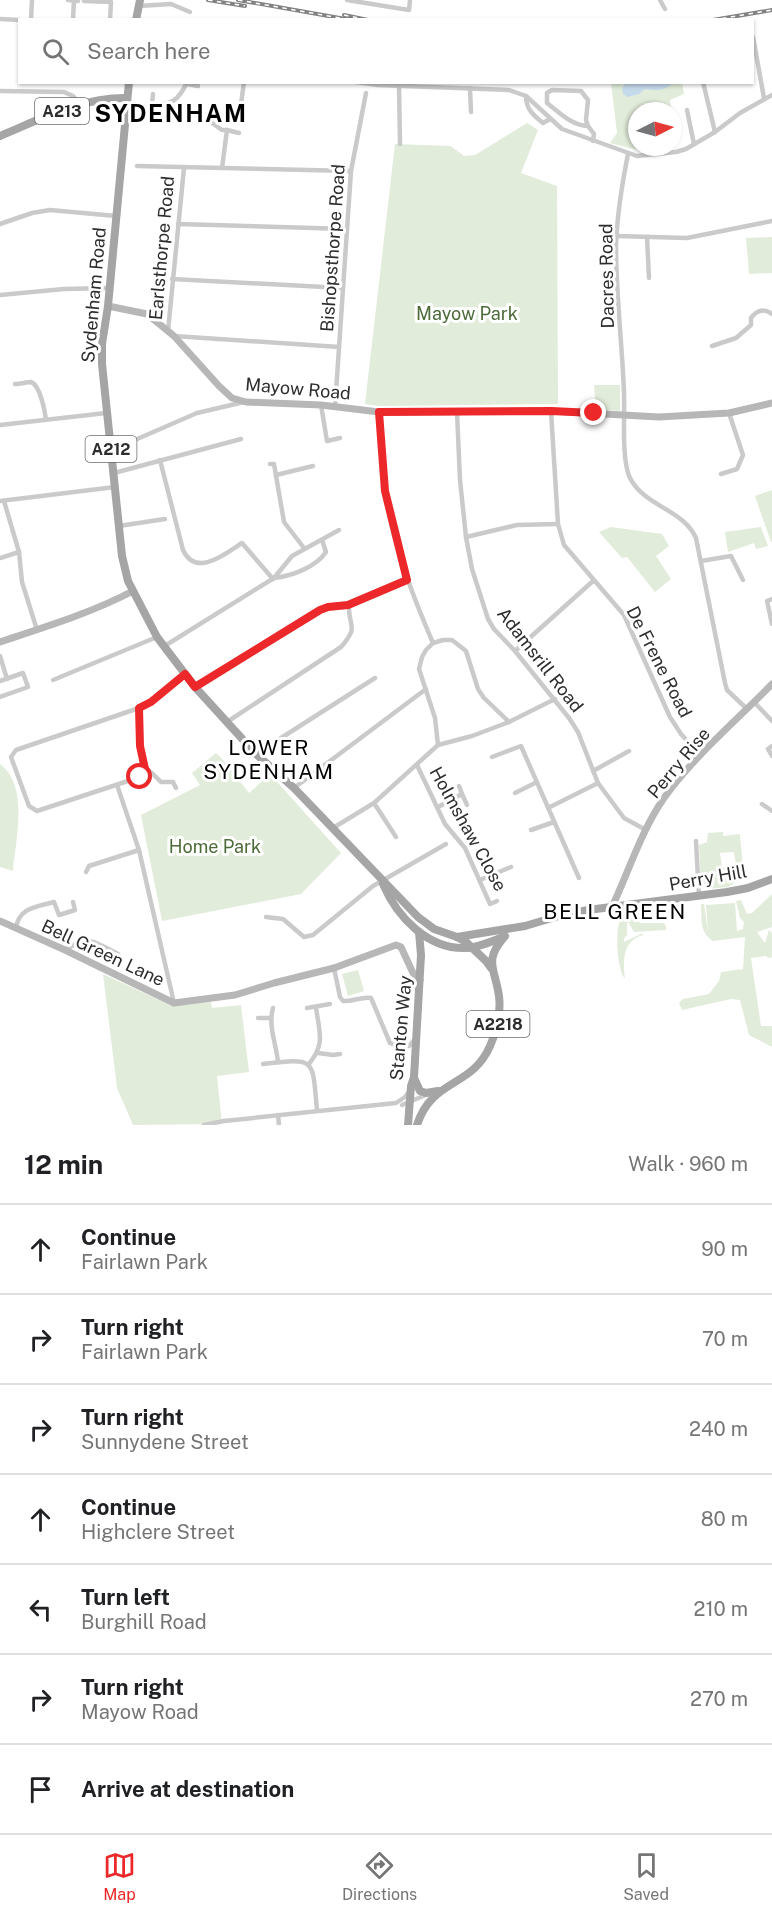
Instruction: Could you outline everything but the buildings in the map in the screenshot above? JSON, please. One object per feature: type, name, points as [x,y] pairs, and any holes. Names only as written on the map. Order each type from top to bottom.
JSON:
[{"type":"main road","points":[[136,18],[140,3]]},
{"type":"main road","name":"Sydenham Road","points":[[129,84],[108,306],[102,344],[106,413],[126,575],[163,647],[195,687],[256,754],[294,788],[381,881],[417,917],[437,930]]},
{"type":"main road","name":"A213","points":[[0,136],[80,104],[108,98],[127,98]]},
{"type":"main road","name":"Perry Hill","points":[[612,907],[699,897],[748,888],[772,879]]},
{"type":"main road","name":"Sydenham Road","points":[[381,881],[389,898],[404,918],[419,932],[432,939],[448,946],[473,947],[505,936]]},
{"type":"main road","name":"A212","points":[[437,930],[457,937],[525,926],[562,915],[612,907]]},
{"type":"main road","name":"A212","points":[[505,936],[525,926]]},
{"type":"main road","name":"Stanton Way","points":[[422,955],[437,930]]},
{"type":"main road","name":"Stanton Way","points":[[408,1121],[405,1104],[414,1077],[422,955],[419,932]]},
{"type":"main road","points":[[491,968],[497,945],[505,936]]},
{"type":"main road","points":[[457,937],[473,947],[491,968]]},
{"type":"main road","name":"A2218","points":[[417,1125],[426,1105],[440,1091],[474,1070],[491,1045],[497,1027],[499,1007],[491,968]]},
{"type":"main road","points":[[414,1077],[420,1091],[426,1093],[440,1091]]},
{"type":"street","points":[[31,18],[32,0]]},
{"type":"street","points":[[68,0],[76,0],[73,18]]},
{"type":"street","points":[[347,0],[409,10],[410,0]]},
{"type":"street","points":[[660,0],[665,9]]},
{"type":"street","points":[[84,1],[111,2],[110,18]]},
{"type":"street","points":[[140,3],[171,4],[190,12]]},
{"type":"street","points":[[0,19],[18,20]]},
{"type":"street","points":[[754,43],[764,98]]},
{"type":"street","points":[[152,104],[173,103],[186,84]]},
{"type":"street","points":[[191,84],[198,86]]},
{"type":"street","points":[[241,104],[244,84]]},
{"type":"street","points":[[378,84],[509,90],[526,96],[562,129],[628,154]]},
{"type":"street","points":[[703,84],[715,132]]},
{"type":"street","points":[[399,86],[400,144]]},
{"type":"street","points":[[470,88],[471,112]]},
{"type":"street","points":[[588,126],[577,125],[558,112],[547,103],[547,93],[552,90],[580,91],[588,100],[586,120],[594,134],[593,141]]},
{"type":"street","points":[[0,91],[64,92],[73,96],[80,104]]},
{"type":"street","name":"Bishopsthorpe Road","points":[[335,407],[351,171],[366,93]]},
{"type":"street","points":[[150,114],[153,94]]},
{"type":"street","points":[[682,149],[715,132],[740,112],[772,95]]},
{"type":"street","points":[[526,96],[526,104],[533,115],[543,123],[550,119]]},
{"type":"street","points":[[687,111],[694,144]]},
{"type":"street","points":[[212,123],[222,130],[239,133]]},
{"type":"street","points":[[222,168],[227,130]]},
{"type":"street","name":"Dacres Road","points":[[628,154],[617,236],[625,415],[623,430],[628,475],[640,493],[681,518],[691,527],[696,538],[727,690],[747,709]]},
{"type":"street","points":[[137,166],[351,171]]},
{"type":"street","name":"Earlsthorpe Road","points":[[171,334],[172,279],[184,168]]},
{"type":"street","points":[[0,224],[32,213],[50,210],[116,216]]},
{"type":"street","points":[[617,236],[687,238],[772,221]]},
{"type":"street","points":[[178,224],[346,230]]},
{"type":"street","points":[[646,237],[649,278]]},
{"type":"street","points":[[172,279],[343,288]]},
{"type":"street","points":[[0,295],[72,288],[109,288]]},
{"type":"street","name":"Mayow Road","points":[[108,306],[147,315],[171,334],[232,398],[246,402],[321,405],[379,412],[551,411],[659,417],[729,412],[771,405]]},
{"type":"street","points":[[712,346],[736,338],[751,325],[751,318],[758,311],[767,310],[772,314]]},
{"type":"street","points":[[171,334],[339,346]]},
{"type":"street","points":[[15,384],[30,382],[36,386],[45,409],[46,420]]},
{"type":"street","points":[[110,446],[128,442],[197,413],[246,402]]},
{"type":"street","points":[[321,405],[327,441],[340,438]]},
{"type":"street","name":"De Frene Road","points":[[551,411],[558,524],[564,545],[624,615],[670,717],[681,734],[701,756]]},
{"type":"street","points":[[379,412],[385,491],[407,580],[434,643]]},
{"type":"street","name":"Adamsrill Road","points":[[457,412],[466,537],[472,569],[488,619],[494,629],[555,699],[578,732],[598,783],[624,818],[646,830]]},
{"type":"street","points":[[721,474],[737,469],[743,455],[729,412]]},
{"type":"street","points":[[0,425],[106,413]]},
{"type":"street","points":[[114,473],[241,439]]},
{"type":"street","points":[[160,460],[183,550],[187,557],[195,563],[214,562],[242,543],[274,578]]},
{"type":"street","points":[[270,464],[274,464],[284,522],[304,548]]},
{"type":"street","points":[[276,475],[313,466]]},
{"type":"street","points":[[37,630],[22,582],[20,552],[2,501],[115,487]]},
{"type":"street","points":[[119,525],[165,519]]},
{"type":"street","points":[[466,537],[517,525],[558,524]]},
{"type":"street","points":[[163,647],[274,578],[292,556],[304,548],[339,530]]},
{"type":"street","points":[[274,578],[286,576],[321,560],[326,552],[322,540]]},
{"type":"street","points":[[0,558],[20,552]]},
{"type":"street","points":[[701,561],[731,556],[743,580]]},
{"type":"street","points":[[195,687],[320,610],[348,605],[407,580]]},
{"type":"street","points":[[515,651],[593,581]]},
{"type":"street","points":[[0,642],[108,604],[133,591]]},
{"type":"street","points":[[772,599],[766,601],[772,624]]},
{"type":"street","points":[[227,722],[341,647],[352,632],[353,625],[348,605]]},
{"type":"street","points":[[53,680],[157,637]]},
{"type":"street","points":[[438,745],[435,718],[419,669],[422,657],[434,643],[443,639],[452,640],[466,651],[478,689],[509,722]]},
{"type":"street","points":[[0,656],[7,679]]},
{"type":"street","points":[[0,681],[23,673],[28,687],[0,698]]},
{"type":"street","points":[[145,769],[140,777],[36,811],[28,806],[11,757],[16,750],[139,708],[151,702],[185,674]]},
{"type":"street","points":[[256,754],[375,678]]},
{"type":"street","name":"Perry Rise","points":[[612,907],[646,830],[664,799],[701,756],[772,684]]},
{"type":"street","points":[[294,788],[426,689]]},
{"type":"street","points":[[333,828],[374,803],[438,745],[472,736],[509,722],[555,699]]},
{"type":"street","points":[[754,702],[772,721]]},
{"type":"street","points":[[139,708],[140,746],[145,769],[163,783],[173,782],[176,788]]},
{"type":"street","points":[[492,757],[521,746],[579,878]]},
{"type":"street","points":[[772,746],[768,752],[772,756]]},
{"type":"street","points":[[593,771],[629,751]]},
{"type":"street","name":"Holmshaw Close","points":[[417,765],[445,824],[465,848],[490,904],[497,902]]},
{"type":"street","points":[[515,793],[537,782]]},
{"type":"street","points":[[548,808],[598,783]]},
{"type":"street","points":[[117,785],[140,850],[174,1003]]},
{"type":"street","points":[[459,786],[467,805]]},
{"type":"street","points":[[438,807],[462,794]]},
{"type":"street","points":[[374,803],[396,837]]},
{"type":"street","points":[[762,804],[772,811]]},
{"type":"street","points":[[531,831],[554,822]]},
{"type":"street","points":[[696,841],[699,897]]},
{"type":"street","points":[[266,916],[284,919],[299,934],[308,937],[314,935],[373,886],[446,844]]},
{"type":"street","points":[[86,872],[89,866],[140,850]]},
{"type":"street","points":[[480,880],[511,867]]},
{"type":"street","name":"Bell Green Lane","points":[[73,902],[75,910],[59,915],[54,902],[26,910],[17,919],[16,928],[174,1003],[235,995],[334,968],[399,945],[414,976],[420,980]]},
{"type":"street","points":[[0,921],[16,928]]},
{"type":"street","points":[[65,950],[83,939],[90,940],[117,954],[118,958]]},
{"type":"street","points":[[334,968],[340,998],[348,1002],[366,997],[371,999],[390,1043],[401,1047],[409,1046],[415,1038]]},
{"type":"street","points":[[307,1008],[330,1004]]},
{"type":"street","points":[[309,1064],[318,1053],[321,1044],[316,1007]]},
{"type":"street","points":[[273,1008],[270,1018],[278,1062]]},
{"type":"street","points":[[258,1018],[270,1018]]},
{"type":"street","points":[[318,1053],[340,1054]]},
{"type":"street","points":[[263,1064],[300,1060],[309,1064],[314,1072],[317,1110]]},
{"type":"street","points":[[396,1103],[405,1097],[411,1086]]},
{"type":"street","points":[[204,1125],[317,1110],[405,1104],[440,1091]]},
{"type":"street","points":[[278,1115],[279,1125]]},
{"type":"street","points":[[254,1118],[255,1125]]},
{"type":"green space","points":[[611,84],[682,84],[684,94],[670,100],[670,102],[628,102],[628,148],[610,143],[617,133]]},
{"type":"green space","name":"Mayow Park","points":[[527,123],[538,130],[521,173],[557,186],[558,404],[379,406],[365,404],[395,144],[451,146],[464,156],[475,155]]},
{"type":"green space","points":[[772,237],[772,273],[749,274],[746,238]]},
{"type":"green space","points":[[594,385],[620,385],[620,411],[596,409]]},
{"type":"green space","points":[[772,490],[772,542],[771,542],[755,496]]},
{"type":"green space","points":[[611,527],[662,534],[669,546],[656,556],[671,579],[655,592],[627,557],[622,558],[599,532]]},
{"type":"green space","points":[[761,527],[768,546],[756,549],[754,543],[728,552],[725,532]]},
{"type":"green space","name":"Home Park","points":[[216,753],[249,793],[270,774],[341,853],[301,894],[162,921],[141,815],[200,785],[192,773]]},
{"type":"green space","points":[[0,764],[9,774],[18,799],[18,829],[13,871],[0,867]]},
{"type":"green space","points":[[723,832],[723,836],[740,834],[743,870],[737,875],[732,870],[731,866],[736,865],[734,852],[720,853],[722,867],[728,867],[729,877],[736,882],[728,887],[708,889],[701,885],[699,845],[707,842],[708,833]]},
{"type":"green space","points":[[772,894],[772,927],[757,932],[765,943],[769,930],[772,933],[772,957],[751,958],[761,1026],[772,1026],[772,1047],[749,1035],[740,1000],[731,999],[682,1010],[679,1003],[683,999],[709,994],[719,981],[721,972],[743,969],[745,937],[713,941],[703,929],[701,904],[704,904],[708,933],[706,905],[735,903],[737,931],[743,929],[744,922],[740,918],[736,901],[741,900],[747,914],[752,913]]},
{"type":"green space","points":[[670,907],[671,910],[668,913],[640,916],[638,919],[640,923],[664,923],[666,930],[634,932],[627,923],[627,935],[624,942],[641,934],[644,935],[631,941],[625,952],[625,979],[620,967],[618,951],[620,920],[629,914]]},
{"type":"green space","points":[[358,970],[364,991],[348,996],[342,974]]},
{"type":"green space","points":[[103,974],[172,1006],[211,1002],[212,1008],[241,1005],[249,1072],[217,1076],[222,1124],[133,1125],[117,1088]]},
{"type":"water","points":[[625,84],[672,84],[664,89],[645,89],[639,94],[628,97],[623,94],[622,88]]},
{"type":"railway","points":[[208,0],[245,6]]},
{"type":"railway","points":[[238,0],[340,18]]},
{"type":"railway","points":[[725,18],[772,10]]},
{"type":"railway","points":[[344,15],[358,18]]},
{"type":"district","name":"SYDENHAM","points":[[171,114]]},
{"type":"district","name":"LOWER SYDENHAM","points":[[269,760]]},
{"type":"district","name":"BELL GREEN","points":[[615,912]]},
{"type":"route","points":[[140,777],[145,769],[140,746],[139,708],[151,702],[185,674],[195,687],[320,610],[348,605],[407,580],[385,491],[379,412],[594,413]]}]
